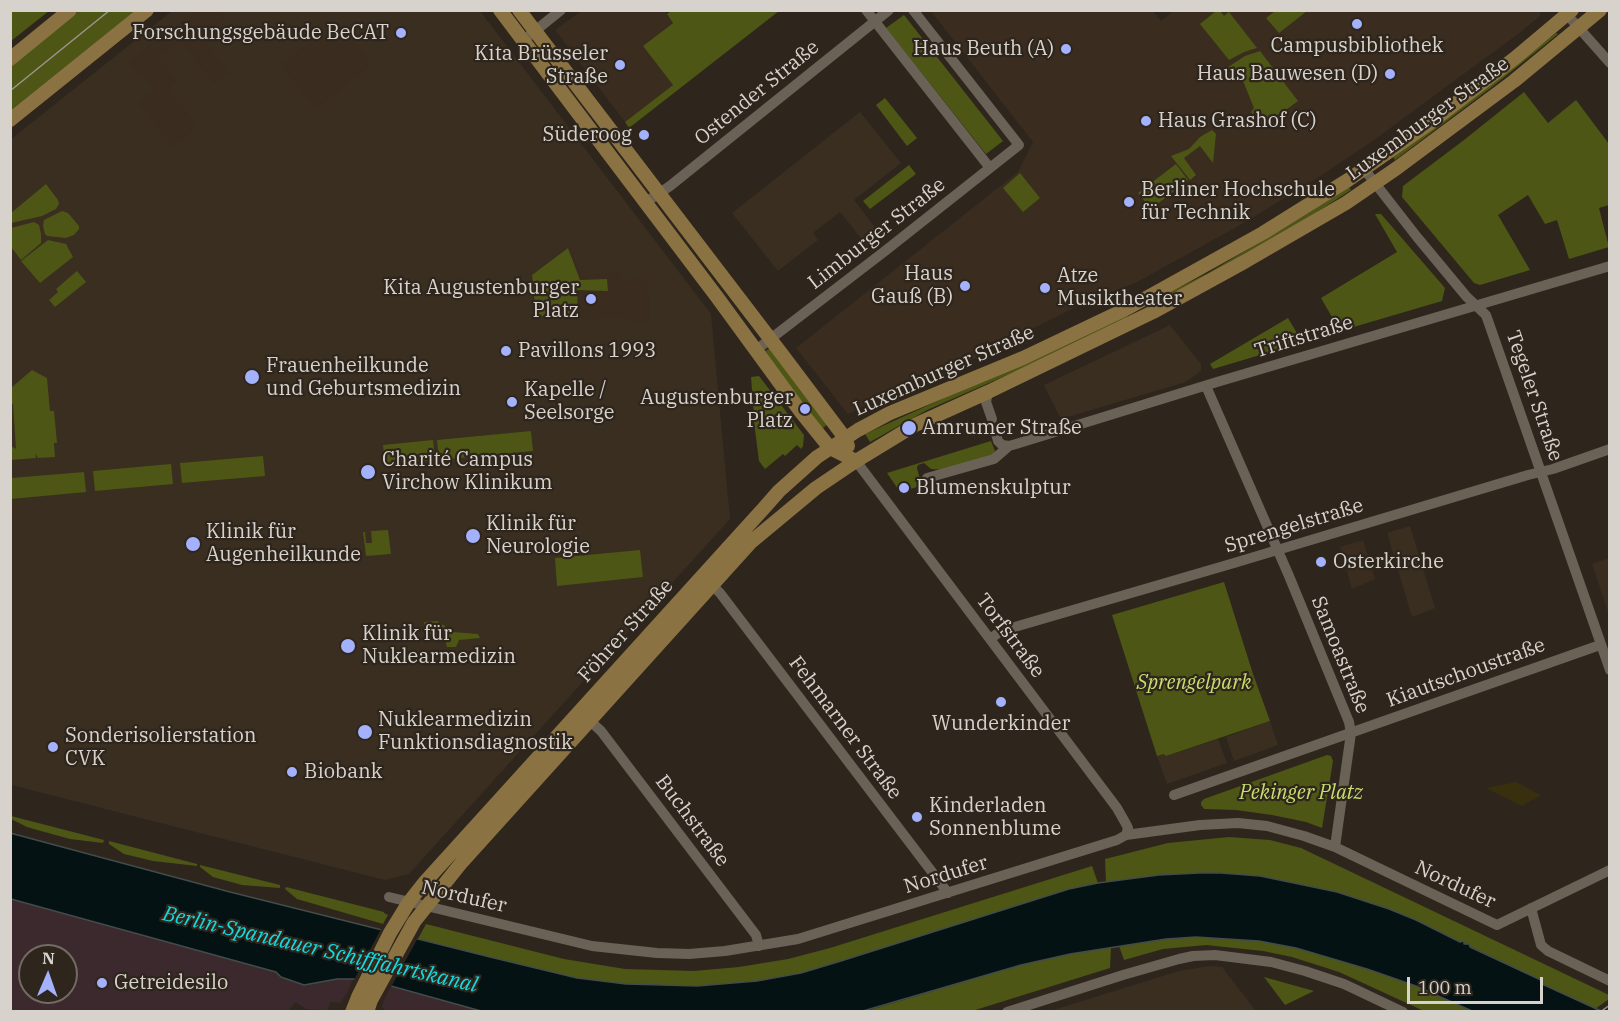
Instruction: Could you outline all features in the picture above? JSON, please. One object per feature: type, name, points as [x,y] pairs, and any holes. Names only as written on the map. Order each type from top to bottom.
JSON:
[{"type":"main road","points":[[10,58],[70,10]]},
{"type":"main road","points":[[10,120],[147,10]]},
{"type":"main road","points":[[500,10],[646,202],[796,406],[831,448],[856,461]]},
{"type":"main road","points":[[519,10],[845,438],[856,461]]},
{"type":"main road","name":"Luxemburger Straße","points":[[856,461],[915,425],[1154,312],[1338,208],[1514,81],[1600,10]]},
{"type":"main road","name":"Luxemburger Straße","points":[[845,438],[890,413],[1023,358],[1146,298],[1263,233],[1364,169],[1430,123],[1515,58],[1567,12]]},
{"type":"main road","points":[[1146,298],[1154,312]]},
{"type":"main road","name":"Föhrer Straße","points":[[365,1003],[400,916],[447,856],[771,500],[800,472],[845,438]]},
{"type":"main road","name":"Föhrer Straße","points":[[365,1003],[415,920],[462,862],[712,585],[751,542],[816,488],[856,461]]},
{"type":"main road","points":[[352,1011],[365,1003]]},
{"type":"street","points":[[523,40],[561,10]]},
{"type":"street","points":[[866,10],[990,168]]},
{"type":"street","name":"Ostender Straße","points":[[646,202],[889,10]]},
{"type":"street","name":"Limburger Straße","points":[[756,350],[1019,145],[913,10]]},
{"type":"street","points":[[1567,12],[1578,28],[1610,63]]},
{"type":"street","name":"Tegeler Straße","points":[[1364,169],[1424,246],[1474,305],[1483,310],[1486,315],[1610,670]]},
{"type":"street","name":"Triftstraße","points":[[927,478],[994,459],[1010,446],[1610,266]]},
{"type":"street","name":"Samoastraße","points":[[1206,386],[1349,722],[1351,733],[1335,847]]},
{"type":"street","points":[[988,392],[986,402],[992,419]]},
{"type":"street","points":[[996,434],[1002,445],[1010,446]]},
{"type":"street","name":"Sprengelstraße","points":[[990,639],[1001,631],[1553,469],[1610,449]]},
{"type":"street","name":"Torfstraße","points":[[856,461],[1117,808],[1128,828],[1126,835]]},
{"type":"street","name":"Fehmarner Straße","points":[[712,585],[948,893]]},
{"type":"street","name":"Kiautschoustraße","points":[[1174,795],[1600,645]]},
{"type":"street","name":"Buchstraße","points":[[590,720],[601,731],[756,935],[759,946]]},
{"type":"street","name":"Nordufer","points":[[389,897],[592,946],[657,953],[689,954],[725,951],[808,936],[1117,840],[1126,835],[1200,825],[1238,823],[1281,829],[1335,847],[1497,925],[1531,908]]},
{"type":"street","points":[[1610,870],[1531,908],[1541,945],[1548,951],[1610,981]]},
{"type":"street","points":[[1007,1011],[1179,959],[1215,955],[1271,962],[1305,970],[1344,984],[1404,1011]]},
{"type":"shaded area","name":"Berliner Hochschule für Technik","points":[[1152,10],[1161,21],[1175,10],[1217,11],[1219,13],[1222,10],[1541,11],[1540,16],[1518,34],[1374,140],[1242,224],[1137,282],[1088,301],[1020,335],[1016,332],[990,343],[993,351],[904,387],[848,414],[796,348],[1018,172],[1033,142],[931,11]]},
{"type":"shaded area","name":"Charité Campus Virchow Klinikum","points":[[172,11],[480,11],[711,314],[730,519],[409,874],[385,880],[11,785],[10,140]]},
{"type":"shaded area","points":[[194,11],[222,11],[225,18],[208,31],[203,25],[196,31],[228,73],[214,83],[180,40],[157,58],[176,81],[167,89],[197,126],[173,146],[139,103],[155,90],[129,63],[164,32],[166,34]]},
{"type":"shaded area","name":"Kita Brüsseler Straße","points":[[581,11],[664,11],[673,22],[643,46],[673,85],[625,122],[555,30]]},
{"type":"shaded area","points":[[336,21],[371,64],[316,108],[282,65]]},
{"type":"shaded area","points":[[860,112],[901,163],[854,200],[881,235],[867,246],[840,212],[813,233],[818,240],[778,271],[732,213]]},
{"type":"shaded area","name":"Kita Augustenburger Platz","points":[[569,245],[582,276],[618,272],[622,282],[628,282],[628,279],[647,280],[650,318],[646,321],[632,322],[627,320],[626,316],[586,319],[575,315],[535,318],[531,275]]},
{"type":"shaded area","points":[[1170,325],[1201,364],[1201,371],[1186,382],[1061,419],[1044,385]]},
{"type":"shaded area","points":[[1410,526],[1435,608],[1412,617],[1387,533]]},
{"type":"shaded area","points":[[1363,540],[1375,579],[1352,589],[1340,547]]},
{"type":"shaded area","points":[[1610,558],[1609,615],[1592,564]]},
{"type":"shaded area","points":[[1270,721],[1278,745],[1234,761],[1226,737]]},
{"type":"shaded area","points":[[1218,739],[1227,763],[1167,784],[1157,756],[1165,753],[1166,756]]},
{"type":"shaded area","points":[[10,899],[276,972],[281,977],[303,985],[337,979],[353,979],[340,1003],[331,1002],[327,1010],[306,1009],[296,1002],[287,1012],[11,1011]]},
{"type":"shaded area","points":[[1210,966],[1222,967],[1256,1011],[1050,1011],[1179,971]]},
{"type":"shaded area","points":[[391,986],[481,1011],[385,1011],[382,1007],[383,1002]]},
{"type":"green space","points":[[11,10],[49,10],[49,11],[11,41]]},
{"type":"green space","points":[[79,11],[135,11],[11,110],[11,65]]},
{"type":"green space","points":[[671,11],[779,11],[629,128],[625,122],[673,85],[643,46],[673,23],[667,14]]},
{"type":"green space","points":[[1216,11],[1220,11],[1224,16],[1229,12],[1257,48],[1229,60],[1200,24]]},
{"type":"green space","points":[[1275,11],[1307,11],[1279,33],[1266,18]]},
{"type":"green space","points":[[904,15],[1003,141],[986,154],[886,28]]},
{"type":"green space","points":[[1556,33],[1558,34],[1492,87],[1395,160],[1393,157],[1470,101]]},
{"type":"green space","points":[[1260,51],[1298,101],[1263,127],[1251,112],[1254,108],[1243,81],[1222,71],[1245,56]]},
{"type":"green space","points":[[1524,92],[1548,123],[1576,100],[1609,144],[1609,205],[1599,208],[1609,247],[1569,259],[1557,220],[1545,224],[1528,195],[1498,215],[1530,270],[1480,285],[1474,283],[1402,197],[1403,186]]},
{"type":"green space","points":[[885,98],[917,138],[907,146],[876,105]]},
{"type":"green space","points":[[1212,130],[1216,134],[1213,163],[1200,146],[1184,158],[1196,175],[1190,180],[1171,156],[1189,149],[1200,137]]},
{"type":"green space","points":[[1176,164],[1188,180],[1151,209],[1138,193]]},
{"type":"green space","points":[[909,165],[916,174],[870,209],[863,201]]},
{"type":"green space","points":[[1020,173],[1040,198],[1023,212],[1003,188]]},
{"type":"green space","points":[[46,184],[58,200],[59,204],[56,209],[42,216],[11,223],[11,213]]},
{"type":"green space","points":[[1349,187],[1351,190],[1283,234],[1157,301],[1158,298],[1208,273],[1281,230]]},
{"type":"green space","points":[[62,211],[68,213],[79,229],[74,235],[66,238],[47,236],[43,226],[44,220]]},
{"type":"green space","points":[[1375,214],[1381,214],[1445,288],[1442,301],[1340,331],[1321,298],[1397,252]]},
{"type":"green space","points":[[34,222],[39,225],[41,243],[21,260],[11,247],[11,228]]},
{"type":"green space","points":[[48,240],[66,244],[73,257],[40,283],[21,261]]},
{"type":"green space","points":[[568,248],[580,280],[607,279],[608,291],[577,290],[578,314],[536,316],[532,275]]},
{"type":"green space","points":[[77,271],[86,282],[55,307],[49,300],[58,292],[56,289]]},
{"type":"green space","points":[[1127,315],[1128,318],[1023,368],[927,410],[870,442],[865,434]]},
{"type":"green space","points":[[1288,318],[1301,340],[1297,344],[1213,369],[1210,364]]},
{"type":"green space","points":[[771,347],[829,423],[823,428],[764,352]]},
{"type":"green space","points":[[32,370],[47,378],[50,411],[54,411],[57,443],[54,443],[55,457],[38,458],[35,453],[36,458],[11,460],[11,448],[16,449],[11,388]]},
{"type":"green space","points":[[759,376],[804,435],[801,449],[797,445],[765,469],[759,461],[754,422],[761,415],[758,412],[754,415],[751,377]]},
{"type":"green space","points":[[531,431],[533,451],[439,460],[437,440]]},
{"type":"green space","points":[[433,440],[435,460],[385,465],[383,445]]},
{"type":"green space","points":[[991,441],[994,454],[947,470],[931,469],[924,463],[918,465],[921,483],[924,485],[900,492],[887,473]]},
{"type":"green space","points":[[263,456],[265,476],[182,483],[180,463]]},
{"type":"green space","points":[[171,464],[173,484],[95,491],[93,471]]},
{"type":"green space","points":[[84,472],[86,492],[11,499],[11,478]]},
{"type":"green space","points":[[388,530],[391,554],[366,556],[363,532],[365,532],[366,543],[372,543],[371,531]]},
{"type":"green space","points":[[640,550],[643,577],[557,586],[555,558]]},
{"type":"green space","name":"Sprengelpark","points":[[1224,582],[1270,721],[1166,756],[1164,754],[1157,756],[1112,615]]},
{"type":"green space","points":[[438,621],[448,630],[478,634],[480,638],[459,640],[456,647],[447,647],[445,640],[440,636],[425,633],[424,622]]},
{"type":"green space","name":"Pekinger Platz","points":[[1327,755],[1331,756],[1333,761],[1322,828],[1272,815],[1236,810],[1204,809],[1201,805],[1204,799]]},
{"type":"green space","points":[[11,816],[104,840],[103,843],[70,839],[27,827],[11,819]]},
{"type":"green space","points":[[1229,837],[1270,840],[1301,848],[1609,995],[1609,999],[1595,1009],[1416,920],[1360,899],[1310,886],[1260,876],[1221,873],[1159,875],[1106,882],[1105,859],[1168,843]]},
{"type":"green space","points":[[109,841],[197,864],[197,866],[153,861],[124,854],[109,844]]},
{"type":"green space","points":[[200,865],[280,885],[280,888],[242,885],[213,877]]},
{"type":"green space","points":[[1092,866],[1098,883],[1069,889],[801,973],[757,981],[697,986],[603,982],[577,978],[418,939],[426,924],[564,959],[625,969],[694,971],[739,967],[788,959],[830,948]]},
{"type":"green space","points":[[286,887],[384,912],[388,915],[383,924],[297,899],[285,889]]},
{"type":"green space","points":[[1196,937],[1259,941],[1296,948],[1416,986],[1472,1011],[1424,1011],[1339,972],[1292,957],[1263,951],[1206,945],[1163,949],[1124,960],[1119,946]]},
{"type":"green space","points":[[1111,947],[1110,968],[972,1011],[863,1012],[1021,965]]},
{"type":"green space","points":[[1264,977],[1314,991],[1285,1005]]},
{"type":"sand","points":[[1516,782],[1541,795],[1522,806],[1486,788]]},
{"type":"water","name":"Berlin-Spandauer Schifffahrtskanal","points":[[10,833],[230,892],[490,957],[577,978],[626,984],[697,986],[757,981],[801,973],[1069,889],[1098,883],[1159,875],[1199,873],[1260,876],[1337,892],[1389,909],[1460,942],[1464,941],[1464,944],[1469,944],[1470,947],[1543,981],[1542,984],[1601,1011],[1472,1011],[1416,986],[1296,948],[1259,941],[1196,937],[1166,939],[1070,954],[1021,965],[863,1011],[481,1011],[391,986],[353,979],[337,979],[304,985],[281,977],[276,972],[11,899]]},
{"type":"pier","points":[[382,927],[419,936],[390,989],[353,982]]},
{"type":"tram line","points":[[10,91],[110,10]]},
{"type":"tram line","points":[[1600,1012],[1610,1005]]},
{"type":"place","name":"Campusbibliothek","points":[[1357,24]]},
{"type":"place","name":"Forschungsgebäude BeCAT","points":[[401,33]]},
{"type":"place","name":"Haus Beuth (A)","points":[[1066,49]]},
{"type":"place","name":"Kita Brüsseler Straße","points":[[620,65]]},
{"type":"place","name":"Haus Bauwesen (D)","points":[[1390,74]]},
{"type":"place","name":"Haus Grashof (C)","points":[[1146,121]]},
{"type":"place","name":"Süderoog","points":[[644,135]]},
{"type":"place","name":"Berliner Hochschule für Technik","points":[[1129,202]]},
{"type":"place","name":"Haus Gauß (B)","points":[[965,286]]},
{"type":"place","name":"Atze Musiktheater","points":[[1045,288]]},
{"type":"place","name":"Kita Augustenburger Platz","points":[[591,299]]},
{"type":"place","name":"Pavillons 1993","points":[[506,351]]},
{"type":"place","name":"Frauenheilkunde und Geburtsmedizin","points":[[252,377]]},
{"type":"place","name":"Kapelle / Seelsorge","points":[[512,402]]},
{"type":"place","name":"Augustenburger Platz","points":[[805,409]]},
{"type":"place","name":"Amrumer Straße","points":[[909,428]]},
{"type":"place","name":"Charité Campus Virchow Klinikum","points":[[368,472]]},
{"type":"place","name":"Blumenskulptur","points":[[904,488]]},
{"type":"place","name":"Klinik für Neurologie","points":[[473,536]]},
{"type":"place","name":"Klinik für Augenheilkunde","points":[[193,544]]},
{"type":"place","name":"Osterkirche","points":[[1321,562]]},
{"type":"place","name":"Klinik für Nuklearmedizin","points":[[348,646]]},
{"type":"place","name":"Wunderkinder","points":[[1001,702]]},
{"type":"place","name":"Nuklearmedizin Funktionsdiagnostik","points":[[365,732]]},
{"type":"place","name":"Sonderisolierstation CVK","points":[[53,747]]},
{"type":"place","name":"Biobank","points":[[292,772]]},
{"type":"place","name":"Kinderladen Sonnenblume","points":[[917,817]]},
{"type":"place","name":"Getreidesilo","points":[[102,983]]}]
